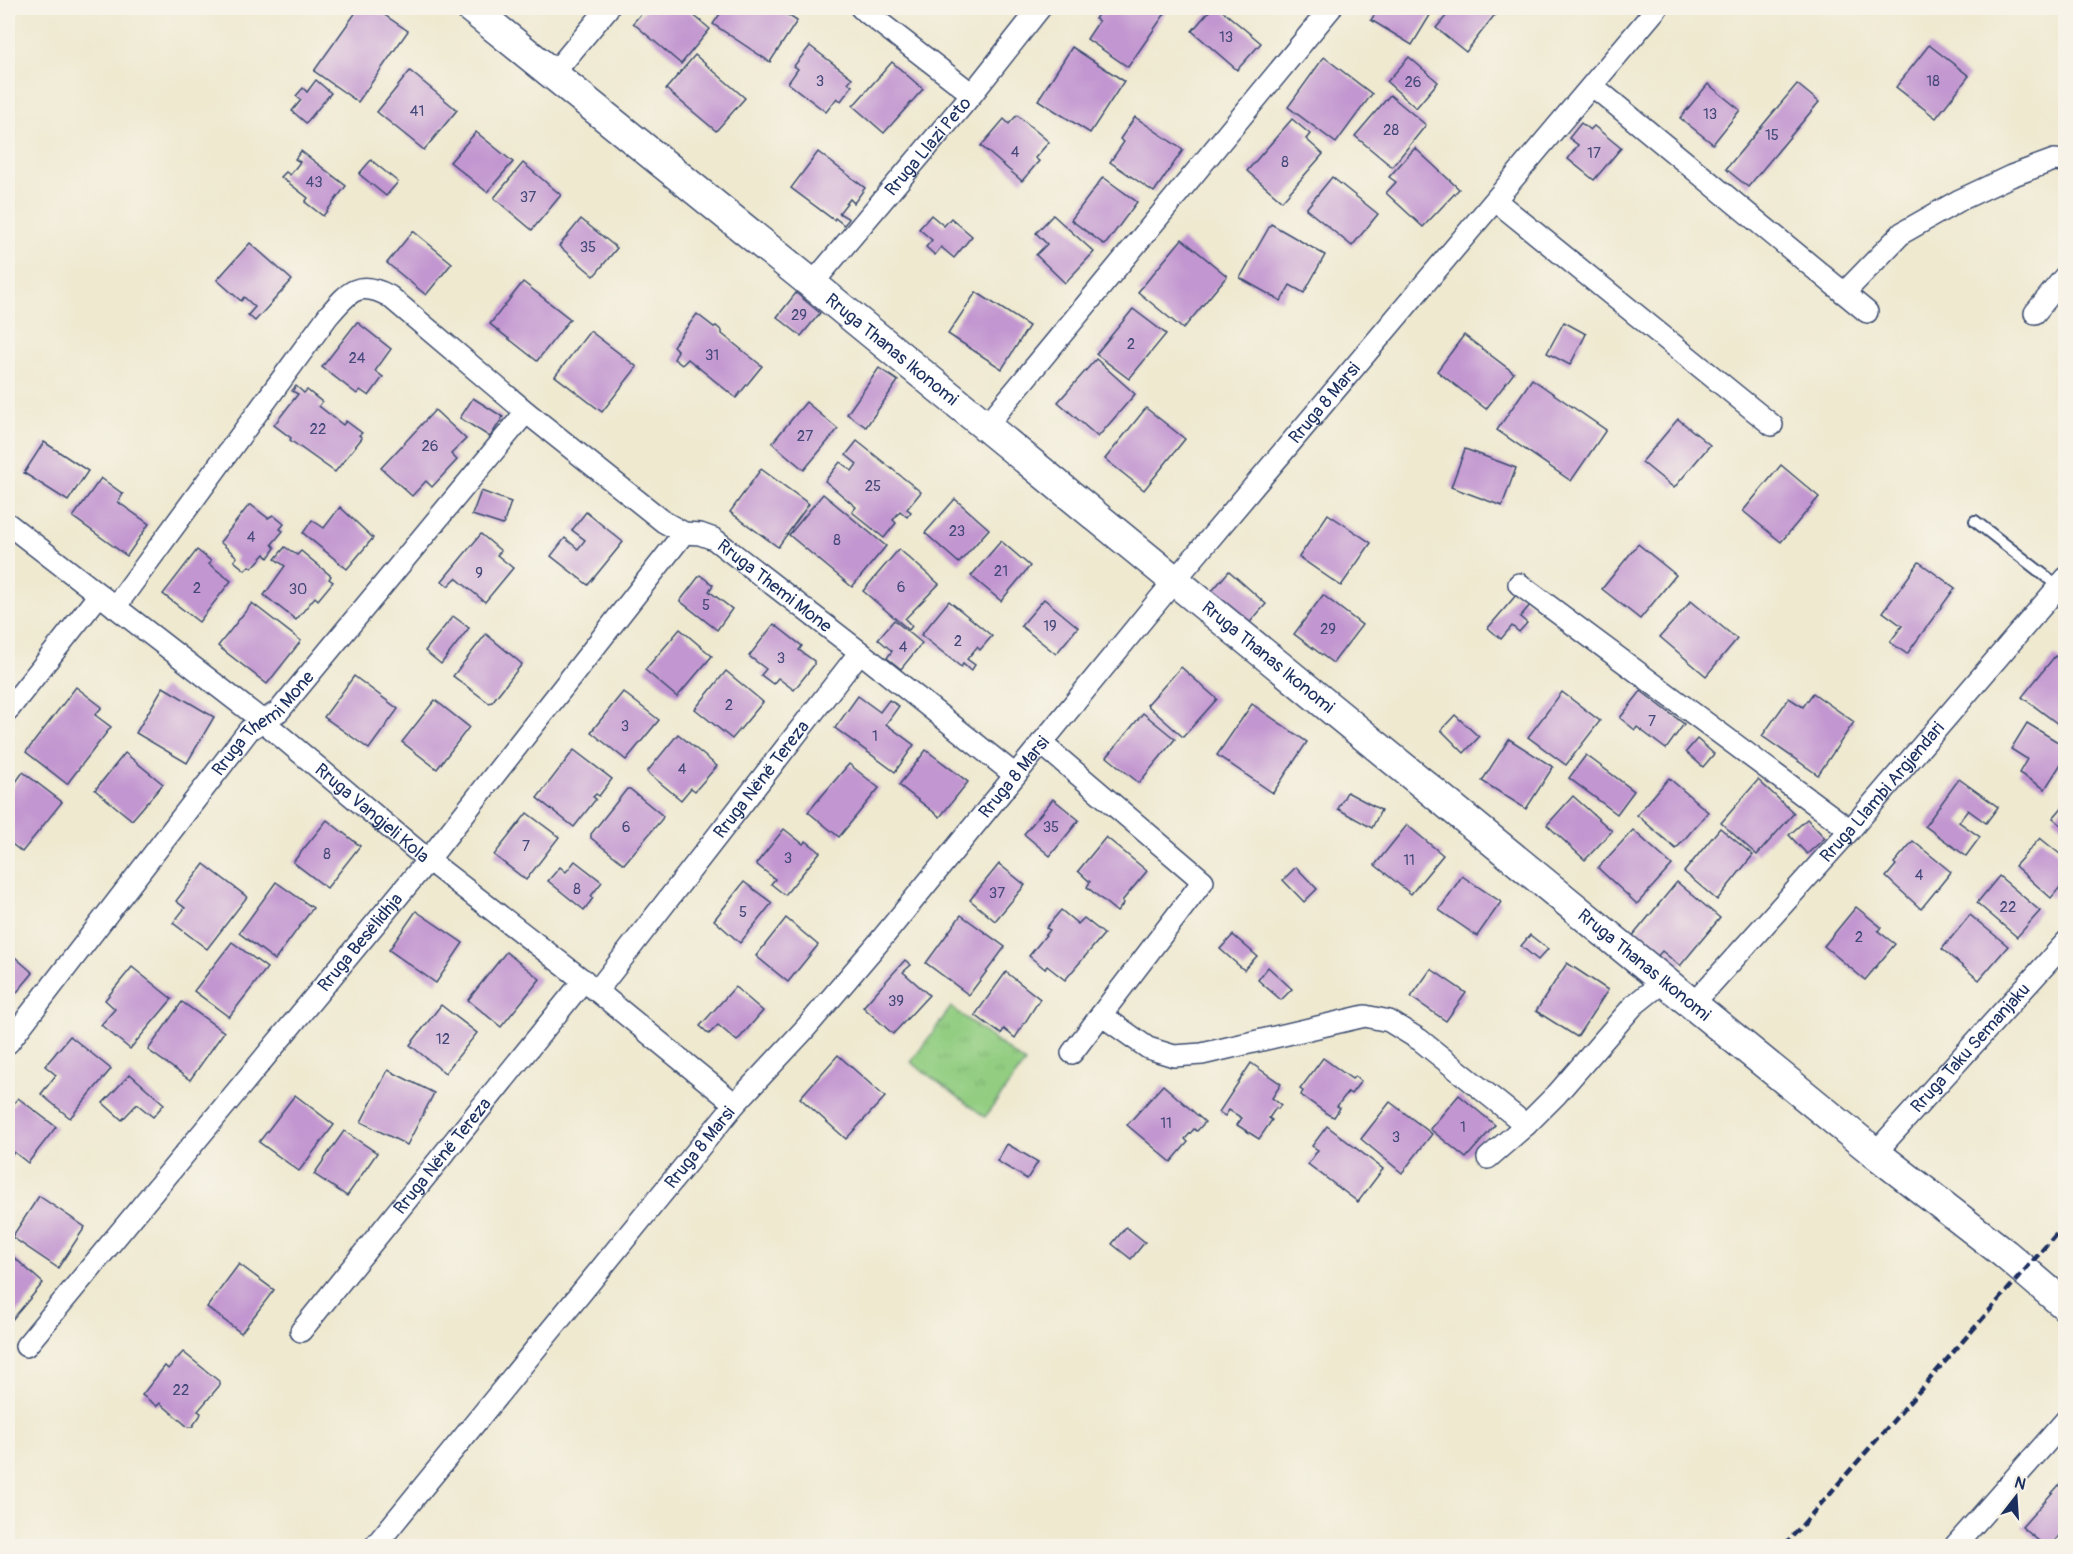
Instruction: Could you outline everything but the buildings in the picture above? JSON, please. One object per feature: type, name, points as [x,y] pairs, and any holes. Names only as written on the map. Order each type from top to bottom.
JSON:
[{"type":"street","name":"Rruga Thanas Ikonomi","points":[[471,8],[1875,1153],[2005,1254],[2066,1306]]},
{"type":"street","points":[[552,74],[608,8]]},
{"type":"street","points":[[861,8],[972,94]]},
{"type":"street","name":"Rruga Llazi Peto","points":[[812,284],[972,94],[1040,8]]},
{"type":"street","points":[[986,426],[1331,8]]},
{"type":"street","name":"Rruga 8 Marsi","points":[[375,1546],[735,1104],[857,969],[1175,580],[1657,8]]},
{"type":"street","points":[[1593,86],[1867,312]]},
{"type":"street","points":[[1844,293],[1902,233],[1960,200],[2011,176],[2054,160],[2066,161]]},
{"type":"street","points":[[1496,201],[1772,425]]},
{"type":"street","points":[[2035,313],[2066,275]]},
{"type":"street","name":"Rruga Themi Mone","points":[[8,710],[107,601],[346,294],[360,289],[374,288],[388,296],[526,412],[664,522],[684,533],[714,538],[1015,775]]},
{"type":"street","name":"Rruga Themi Mone","points":[[8,1043],[249,730],[279,711],[526,412]]},
{"type":"street","name":"Rruga Vangjeli Kola","points":[[8,524],[264,722],[428,860],[590,986],[735,1104]]},
{"type":"street","name":"Rruga Besëlidhja","points":[[26,1346],[428,860],[684,533]]},
{"type":"street","points":[[1519,584],[1850,830]]},
{"type":"street","name":"Rruga Llambi Argjendari","points":[[1693,1004],[1850,830],[2063,585]]},
{"type":"street","name":"Rruga Nënë Tereza","points":[[301,1331],[590,986],[860,652]]},
{"type":"street","points":[[1041,743],[1203,881],[1072,1053]]},
{"type":"street","name":"Rruga Taku Semanjaku","points":[[1875,1153],[2066,942]]},
{"type":"street","points":[[1488,1158],[1557,1094],[1634,1005],[1664,981]]},
{"type":"street","points":[[1101,1015],[1148,1048],[1174,1056],[1202,1054],[1365,1016],[1389,1021],[1420,1040],[1526,1125]]},
{"type":"street","points":[[1955,1546],[2066,1420]]},
{"type":"lane","points":[[1975,521],[2063,585]]},
{"type":"green space","points":[[951,1007],[1025,1063],[985,1117],[911,1062]]},
{"type":"railway","points":[[1784,1546],[2066,1223]]}]
